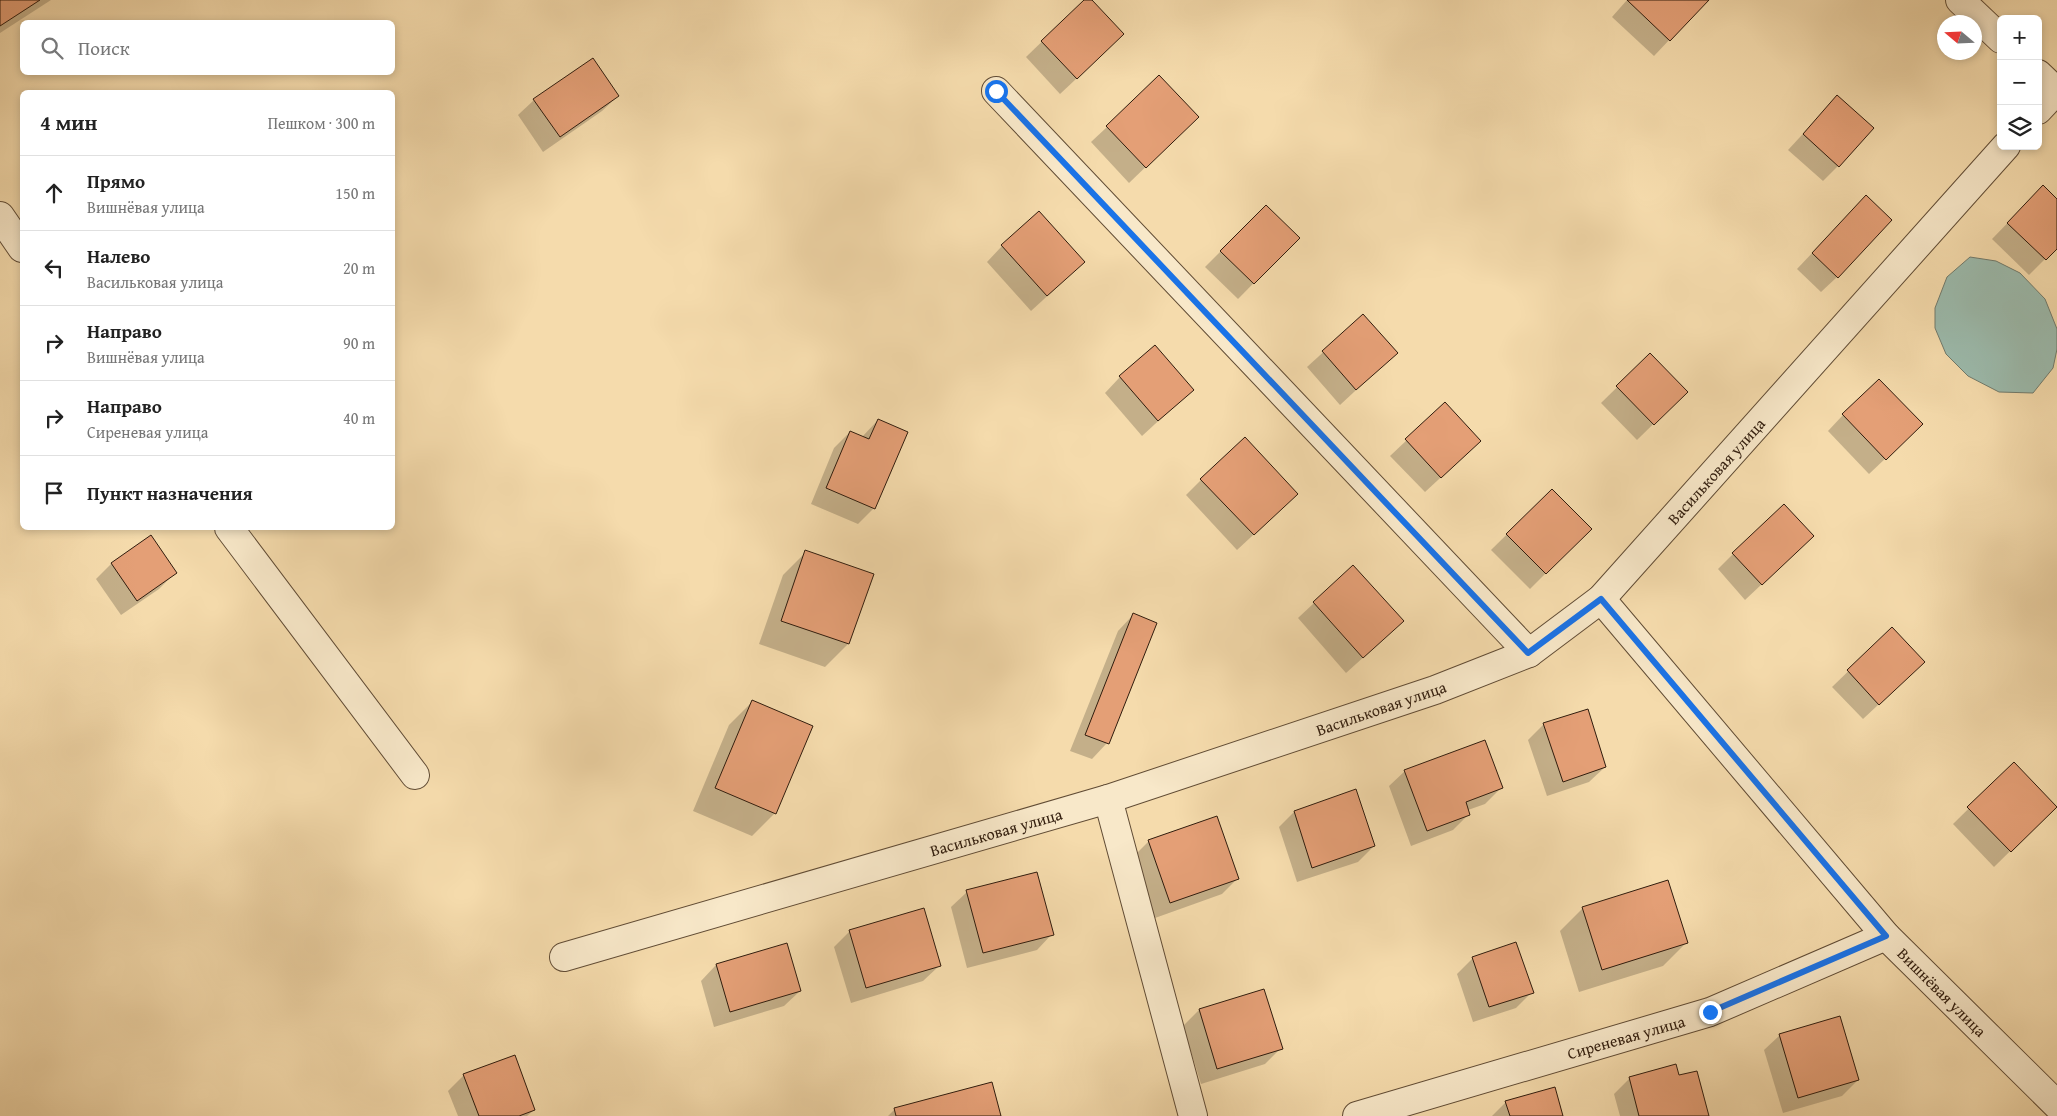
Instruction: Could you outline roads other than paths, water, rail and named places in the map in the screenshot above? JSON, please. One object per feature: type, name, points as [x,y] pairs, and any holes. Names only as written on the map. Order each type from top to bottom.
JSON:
[{"type":"street","points":[[1960,0],[1997,35]]},
{"type":"street","points":[[996,91],[1528,653]]},
{"type":"street","name":"Васильковая улица","points":[[564,957],[1108,799],[1435,690],[1528,653],[1601,599],[2002,150]]},
{"type":"street","points":[[0,216],[20,245]]},
{"type":"street","points":[[231,530],[415,775]]},
{"type":"street","name":"Вишнёвая улица","points":[[1601,599],[1886,936],[2057,1104]]},
{"type":"street","points":[[1108,799],[1193,1116]]},
{"type":"street","name":"Сиреневая улица","points":[[1357,1116],[1710,1012],[1886,936]]}]
